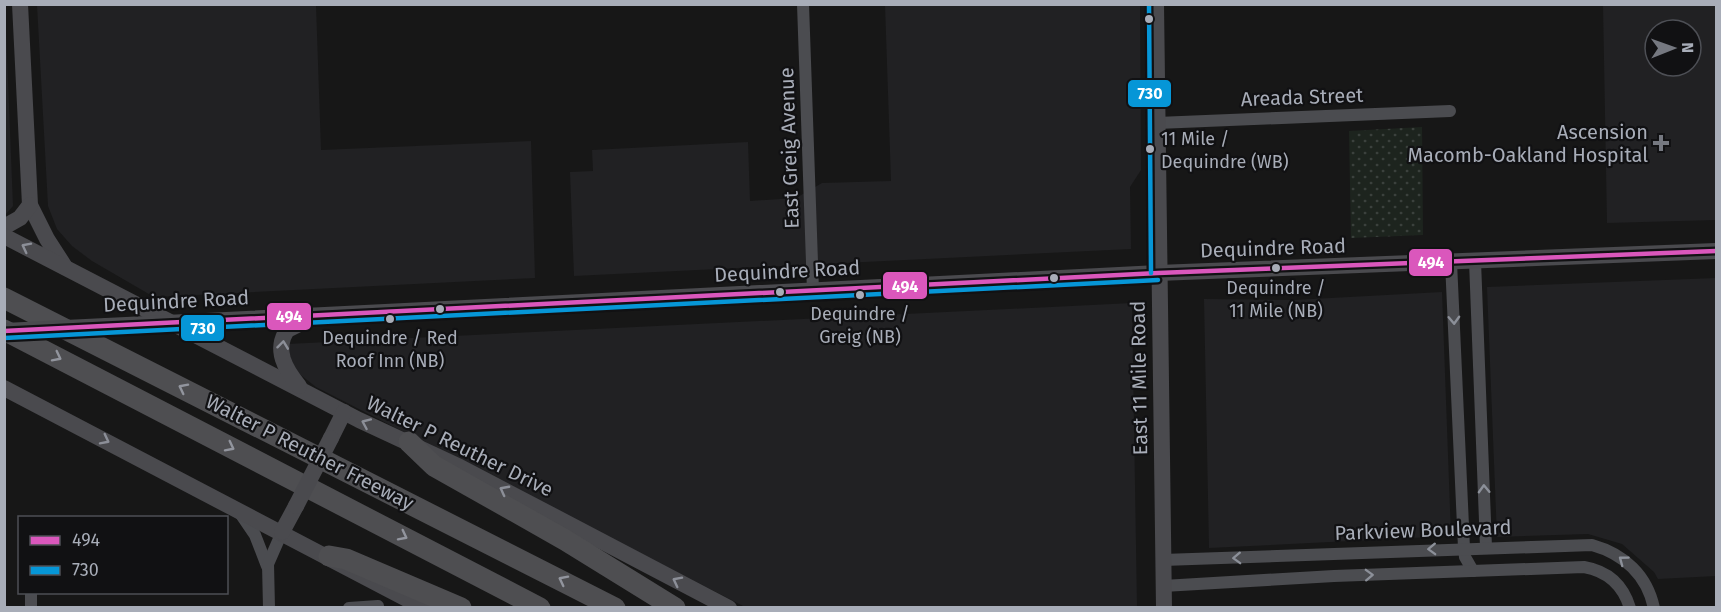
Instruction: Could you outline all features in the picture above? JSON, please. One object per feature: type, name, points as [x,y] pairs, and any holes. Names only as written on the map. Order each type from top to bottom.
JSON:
[{"type":"highway","name":"Walter P Reuther Freeway","points":[[4,298],[615,608]]},
{"type":"highway","name":"Walter P Reuther Freeway","points":[[4,331],[540,608]]},
{"type":"highway","points":[[409,442],[434,466],[565,540],[675,608]]},
{"type":"highway","points":[[329,556],[346,559],[461,608]]},
{"type":"main road","points":[[20,4],[30,205],[47,239],[66,268]]},
{"type":"main road","name":"East 11 Mile Road","points":[[1156,4],[1164,608]]},
{"type":"main road","points":[[4,227],[20,218],[30,205]]},
{"type":"main road","name":"Walter P Reuther Drive","points":[[4,236],[729,608]]},
{"type":"main road","name":"Dequindre Road","points":[[4,331],[1158,273],[1716,251]]},
{"type":"main road","points":[[302,390],[284,364],[281,343],[292,326],[319,315]]},
{"type":"main road","points":[[4,388],[232,505],[424,608]]},
{"type":"main road","points":[[282,532],[344,412]]},
{"type":"street","name":"East Greig Avenue","points":[[803,4],[813,291]]},
{"type":"street","name":"Areada Street","points":[[1157,123],[1450,111]]},
{"type":"street","points":[[1475,261],[1486,547]]},
{"type":"street","points":[[1451,262],[1464,548],[1465,557],[1473,571]]},
{"type":"street","points":[[232,505],[255,535],[267,567],[269,608]]},
{"type":"street","points":[[267,567],[282,532]]},
{"type":"street","points":[[1562,567],[1559,552],[1568,544]]},
{"type":"street","name":"Parkview Boulevard","points":[[1163,560],[1568,544],[1592,545],[1621,558],[1642,578],[1654,608]]},
{"type":"street","points":[[1530,546],[1534,555],[1531,568]]},
{"type":"street","points":[[1329,554],[1338,567],[1334,576]]},
{"type":"street","points":[[1293,555],[1287,565],[1295,578]]},
{"type":"street","points":[[1163,586],[1334,576],[1562,567],[1593,568],[1607,575],[1621,588],[1630,608]]},
{"type":"street","points":[[349,608],[378,606]]},
{"type":"shaded area","points":[[37,5],[316,5],[321,150],[531,141],[535,278],[154,297],[92,261],[72,246],[57,229],[48,206]]},
{"type":"shaded area","points":[[885,5],[1140,5],[1141,170],[1130,187],[1131,249],[574,276],[570,172],[593,171],[592,150],[748,142],[750,201],[796,198],[822,183],[891,181]]},
{"type":"shaded area","name":"Ascension Macomb-Oakland Hospital","points":[[1603,5],[1716,5],[1716,220],[1607,223]]},
{"type":"shaded area","points":[[5,6],[13,206],[4,215]]},
{"type":"shaded area","points":[[1422,127],[1423,235],[1351,238],[1349,131]]},
{"type":"shaded area","points":[[1716,278],[1716,576],[1658,579],[1654,572],[1622,544],[1588,534],[1497,537],[1487,287]]},
{"type":"shaded area","points":[[1442,292],[1451,536],[1209,548],[1204,299],[1294,300]]},
{"type":"shaded area","points":[[1132,303],[1137,607],[745,607],[316,387],[293,369],[287,344]]},
{"type":"transit line","name":"730","points":[[1149,4],[1151,273]]},
{"type":"transit line","name":"494","points":[[4,331],[1158,273],[1716,251]]},
{"type":"transit line","name":"730","points":[[4,338],[1158,280]]},
{"type":"place","name":"Ascension Macomb-Oakland Hospital","points":[[1661,143]]},
{"type":"place","name":"11 Mile / Dequindre (WB)","points":[[1150,149]]},
{"type":"place","name":"Dequindre / 11 Mile (NB)","points":[[1276,268]]},
{"type":"place","name":"Dequindre / Greig (NB)","points":[[860,295]]},
{"type":"place","name":"Dequindre / Red Roof Inn (NB)","points":[[390,319]]}]
